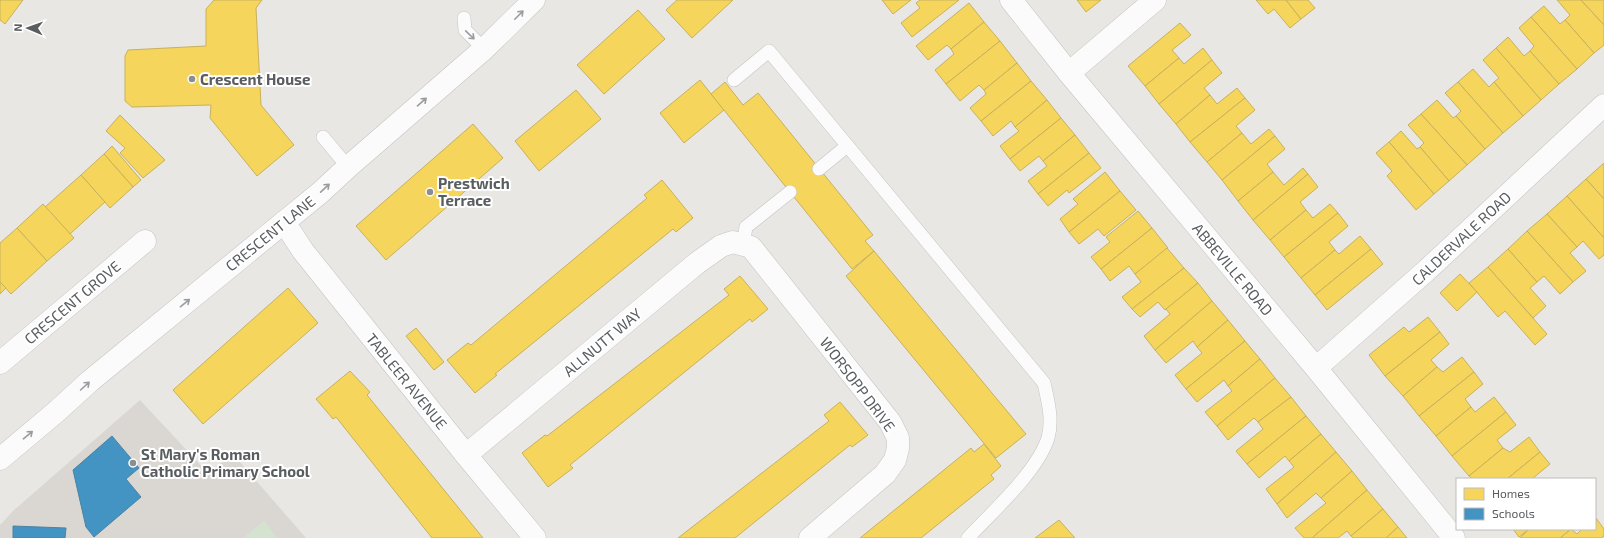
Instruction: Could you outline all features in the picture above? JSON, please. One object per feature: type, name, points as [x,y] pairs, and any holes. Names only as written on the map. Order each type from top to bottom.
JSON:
[{"type":"street","name":"CRESCENT LANE","points":[[0,459],[90,381],[321,192],[484,49],[534,0]]},
{"type":"street","name":"ABBEVILLE ROAD","points":[[1012,0],[1070,73],[1316,368],[1454,538]]},
{"type":"street","points":[[1070,73],[1155,0]]},
{"type":"street","name":"CALDERVALE ROAD","points":[[1316,368],[1427,270],[1604,105]]},
{"type":"street","name":"TABLEER AVENUE","points":[[284,222],[303,251],[466,455],[535,538]]},
{"type":"street","name":"CRESCENT GROVE","points":[[0,363],[145,241]]},
{"type":"street","name":"ALLNUTT WAY","points":[[466,455],[697,263],[721,246],[733,242],[743,244]]},
{"type":"street","name":"WORSOPP DRIVE","points":[[743,244],[751,247],[785,289],[890,422],[898,438],[898,448],[895,460],[885,474],[810,538]]},
{"type":"lane","points":[[464,18],[464,30],[484,49]]},
{"type":"lane","points":[[734,80],[769,51],[1044,383],[1050,408],[1050,426],[1048,438],[1041,454],[1030,471],[968,538]]},
{"type":"lane","points":[[323,137],[348,167]]},
{"type":"lane","points":[[819,169],[847,146]]},
{"type":"lane","points":[[743,244],[746,228],[790,192]]},
{"type":"shaded area","name":"St Mary's Roman Catholic Primary School","points":[[140,400],[208,473],[233,454],[306,538],[0,538],[0,525],[13,511]]},
{"type":"green space","points":[[264,521],[277,538],[243,538]]},
{"type":"building: Homes","points":[[0,0],[23,0],[5,24],[0,20]]},
{"type":"building: Homes","name":"Crescent House","points":[[214,0],[262,0],[256,8],[261,105],[294,145],[257,176],[210,118],[211,105],[132,107],[125,101],[125,56],[128,50],[206,46],[206,9]]},
{"type":"building: Homes","points":[[677,0],[733,0],[692,38],[666,10]]},
{"type":"building: Homes","points":[[882,0],[911,0],[893,14]]},
{"type":"building: Homes","points":[[920,0],[959,0],[912,37],[901,23],[920,8],[916,3]]},
{"type":"building: Homes","points":[[1077,0],[1101,0],[1086,12]]},
{"type":"building: Homes","points":[[1256,0],[1286,0],[1301,19],[1290,28],[1274,9],[1268,14]]},
{"type":"building: Homes","points":[[1286,0],[1308,0],[1315,8],[1301,19]]},
{"type":"building: Homes","points":[[1557,0],[1581,0],[1604,25],[1604,45],[1594,53],[1565,20],[1570,15]]},
{"type":"building: Homes","points":[[1581,0],[1604,0],[1604,25]]},
{"type":"building: Homes","points":[[969,3],[984,22],[951,49],[947,45],[928,60],[916,46]]},
{"type":"building: Homes","points":[[1544,6],[1560,24],[1565,20],[1594,53],[1577,69],[1531,17]]},
{"type":"building: Homes","points":[[638,10],[665,39],[604,94],[577,65]]},
{"type":"building: Homes","points":[[1531,17],[1577,69],[1559,84],[1530,51],[1534,46],[1519,28]]},
{"type":"building: Homes","points":[[984,22],[1000,41],[946,84],[935,70],[954,54],[951,49]]},
{"type":"building: Homes","points":[[1180,23],[1191,35],[1172,50],[1179,58],[1145,86],[1128,66]]},
{"type":"building: Homes","points":[[1508,37],[1524,56],[1530,51],[1559,84],[1541,100],[1496,48]]},
{"type":"building: Homes","points":[[1000,41],[1017,63],[984,90],[979,85],[960,101],[946,84]]},
{"type":"building: Homes","points":[[1203,48],[1212,60],[1159,104],[1145,86],[1179,58],[1184,64]]},
{"type":"building: Homes","points":[[1496,48],[1541,100],[1523,116],[1494,82],[1499,78],[1483,60]]},
{"type":"building: Homes","points":[[1212,60],[1222,73],[1204,88],[1210,95],[1176,124],[1159,104]]},
{"type":"building: Homes","points":[[1017,63],[1031,81],[981,121],[970,108],[986,94],[984,90]]},
{"type":"building: Homes","points":[[1473,69],[1489,87],[1494,82],[1523,116],[1503,133],[1458,82]]},
{"type":"building: Homes","points":[[700,80],[724,110],[684,143],[660,113]]},
{"type":"building: Homes","points":[[1031,81],[1047,100],[1015,127],[1011,121],[993,136],[981,121]]},
{"type":"building: Homes","points":[[725,82],[743,105],[758,93],[873,235],[865,241],[874,251],[852,269],[711,94]]},
{"type":"building: Homes","points":[[1458,82],[1503,133],[1485,149],[1456,116],[1461,111],[1445,93]]},
{"type":"building: Homes","points":[[1237,88],[1245,98],[1190,142],[1176,124],[1210,95],[1217,104]]},
{"type":"building: Homes","points":[[576,90],[601,119],[539,171],[515,141]]},
{"type":"building: Homes","points":[[1245,98],[1255,110],[1236,126],[1242,133],[1207,162],[1190,142]]},
{"type":"building: Homes","points":[[1047,100],[1061,118],[1010,159],[1000,146],[1019,131],[1015,127]]},
{"type":"building: Homes","points":[[1437,100],[1453,118],[1456,116],[1485,149],[1467,165],[1421,114]]},
{"type":"building: Homes","points":[[1421,114],[1467,165],[1449,181],[1420,147],[1424,143],[1408,125]]},
{"type":"building: Homes","points":[[120,115],[165,160],[143,178],[120,153],[125,148],[106,131]]},
{"type":"building: Homes","points":[[1061,118],[1075,135],[1043,161],[1039,156],[1020,171],[1010,159]]},
{"type":"building: Homes","name":"Prestwich Terrace","points":[[473,124],[503,158],[386,260],[356,226]]},
{"type":"building: Homes","points":[[1269,129],[1275,136],[1222,180],[1207,162],[1242,133],[1251,144]]},
{"type":"building: Homes","points":[[1401,131],[1417,149],[1420,147],[1449,181],[1434,194],[1389,142]]},
{"type":"building: Homes","points":[[1075,135],[1089,153],[1038,194],[1028,181],[1047,166],[1043,161]]},
{"type":"building: Homes","points":[[1275,136],[1285,149],[1267,164],[1273,172],[1238,201],[1222,180]]},
{"type":"building: Homes","points":[[1389,142],[1434,194],[1416,210],[1387,176],[1392,171],[1376,153]]},
{"type":"building: Homes","points":[[112,146],[141,180],[133,187],[104,154]]},
{"type":"building: Homes","points":[[1089,153],[1101,168],[1069,193],[1067,190],[1048,206],[1038,194]]},
{"type":"building: Homes","points":[[104,154],[133,187],[110,208],[81,175]]},
{"type":"building: Homes","points":[[1604,163],[1604,199],[1586,179]]},
{"type":"building: Homes","points":[[1303,168],[1308,174],[1253,220],[1238,201],[1273,172],[1284,185]]},
{"type":"building: Homes","points":[[1105,172],[1120,191],[1069,232],[1060,219],[1078,204],[1073,199]]},
{"type":"building: Homes","points":[[1308,174],[1318,187],[1300,202],[1306,210],[1270,240],[1253,220]]},
{"type":"building: Homes","points":[[81,175],[105,202],[70,234],[45,207]]},
{"type":"building: Homes","points":[[1586,179],[1604,199],[1604,238],[1567,196]]},
{"type":"building: Homes","points":[[662,180],[693,218],[676,232],[673,229],[495,374],[497,375],[475,393],[447,360],[468,343],[471,345],[647,198],[644,195]]},
{"type":"building: Homes","points":[[1120,191],[1136,210],[1104,236],[1098,229],[1079,244],[1069,232]]},
{"type":"building: Homes","points":[[1567,196],[1604,238],[1604,255],[1599,259],[1583,241],[1577,247],[1547,214]]},
{"type":"building: Homes","points":[[43,204],[74,238],[47,261],[17,228]]},
{"type":"building: Homes","points":[[1330,204],[1338,213],[1284,257],[1270,240],[1306,210],[1313,218]]},
{"type":"building: Homes","points":[[1138,211],[1152,228],[1101,269],[1091,257],[1110,242],[1106,237]]},
{"type":"building: Homes","points":[[1338,213],[1348,226],[1329,242],[1335,250],[1301,278],[1284,257]]},
{"type":"building: Homes","points":[[1547,214],[1577,247],[1570,253],[1586,271],[1573,282],[1527,231]]},
{"type":"building: Homes","points":[[17,228],[47,261],[11,294],[0,282],[0,243]]},
{"type":"building: Homes","points":[[1152,228],[1168,248],[1135,274],[1129,266],[1110,281],[1101,269]]},
{"type":"building: Homes","points":[[1527,231],[1573,282],[1560,294],[1544,276],[1537,282],[1508,249]]},
{"type":"building: Homes","points":[[1360,236],[1371,249],[1315,295],[1301,278],[1335,250],[1339,254]]},
{"type":"building: Homes","points":[[1167,248],[1184,268],[1132,309],[1122,297],[1141,282],[1135,274]]},
{"type":"building: Homes","points":[[1371,249],[1383,264],[1327,310],[1315,295]]},
{"type":"building: Homes","points":[[1508,249],[1537,282],[1530,288],[1546,306],[1533,318],[1488,267]]},
{"type":"building: Homes","points":[[874,251],[1026,434],[996,458],[846,276]]},
{"type":"building: Homes","points":[[1488,267],[1547,334],[1535,345],[1505,311],[1498,317],[1469,283]]},
{"type":"building: Homes","points":[[1184,268],[1198,283],[1165,310],[1158,302],[1140,317],[1132,309]]},
{"type":"building: Homes","points":[[1460,274],[1477,292],[1457,311],[1440,293]]},
{"type":"building: Homes","points":[[740,276],[768,309],[752,322],[750,319],[570,465],[573,468],[548,487],[522,453],[545,435],[547,436],[729,295],[724,289]]},
{"type":"building: Homes","points":[[0,282],[6,288],[0,294]]},
{"type":"building: Homes","points":[[1198,283],[1212,301],[1155,350],[1144,336],[1170,314],[1166,309]]},
{"type":"building: Homes","points":[[288,288],[318,323],[203,424],[173,390]]},
{"type":"building: Homes","points":[[1212,301],[1228,320],[1197,347],[1193,341],[1166,363],[1155,350]]},
{"type":"building: Homes","points":[[1428,317],[1440,332],[1385,376],[1369,355],[1404,327],[1409,332]]},
{"type":"building: Homes","points":[[1228,320],[1245,341],[1186,389],[1175,375],[1202,353],[1197,347]]},
{"type":"building: Homes","points":[[416,328],[444,362],[434,370],[406,336]]},
{"type":"building: Homes","points":[[1440,332],[1449,344],[1431,360],[1437,367],[1403,396],[1385,376]]},
{"type":"building: Homes","points":[[1245,341],[1260,359],[1228,386],[1224,380],[1197,402],[1186,389]]},
{"type":"building: Homes","points":[[1462,357],[1474,372],[1419,416],[1403,396],[1437,367],[1443,372]]},
{"type":"building: Homes","points":[[1260,359],[1275,378],[1217,426],[1205,412],[1232,391],[1228,386]]},
{"type":"building: Homes","points":[[350,371],[370,392],[367,395],[483,538],[432,538],[336,417],[333,419],[316,399]]},
{"type":"building: Homes","points":[[1474,372],[1483,384],[1465,399],[1471,407],[1436,436],[1419,416]]},
{"type":"building: Homes","points":[[1275,378],[1291,397],[1258,422],[1254,418],[1228,440],[1217,426]]},
{"type":"building: Homes","points":[[1291,397],[1306,416],[1247,464],[1236,451],[1263,429],[1258,422]]},
{"type":"building: Homes","points":[[1494,397],[1506,412],[1452,456],[1436,436],[1471,407],[1475,412]]},
{"type":"building: Homes","points":[[840,402],[868,435],[852,447],[850,445],[735,538],[678,538],[829,421],[824,415]]},
{"type":"building: Homes","points":[[1506,412],[1516,425],[1497,440],[1503,448],[1469,476],[1452,456]]},
{"type":"building: Homes","points":[[1306,416],[1321,434],[1289,461],[1285,456],[1259,478],[1247,464]]},
{"type":"building: Homes","points":[[1321,434],[1336,452],[1277,504],[1266,489],[1294,467],[1289,461]]},
{"type":"building: Homes","points":[[1529,437],[1540,452],[1508,478],[1471,478],[1469,476],[1503,448],[1510,452]]},
{"type":"building: Homes","points":[[984,444],[1001,466],[991,475],[994,479],[921,538],[860,538],[971,448],[974,452]]},
{"type":"building: Homes","points":[[1336,452],[1352,471],[1321,498],[1316,493],[1287,518],[1277,504]]},
{"type":"building: Homes","points":[[1540,452],[1550,464],[1533,478],[1508,478]]},
{"type":"building: Homes","points":[[1352,471],[1367,490],[1312,538],[1304,538],[1295,528],[1326,503],[1321,498]]},
{"type":"building: Homes","points":[[1367,490],[1383,509],[1351,536],[1347,531],[1338,538],[1312,538]]},
{"type":"building: Homes","points":[[1383,509],[1398,527],[1386,538],[1353,538],[1351,536]]},
{"type":"building: Homes","points":[[1596,518],[1604,529],[1604,536],[1601,538],[1560,538],[1570,530],[1577,534],[1581,530],[1596,530]]},
{"type":"building: Homes","points":[[1059,520],[1075,538],[1035,538]]},
{"type":"building: Homes","points":[[1398,527],[1407,538],[1386,538]]},
{"type":"building: Homes","points":[[1514,530],[1528,530],[1519,537]]},
{"type":"building: Homes","points":[[1528,530],[1570,530],[1560,538],[1520,538]]},
{"type":"building: Schools","points":[[112,436],[139,468],[126,479],[141,497],[94,537],[86,527],[73,470]]},
{"type":"building: Schools","points":[[13,526],[66,528],[65,538],[13,538]]},
{"type":"place","name":"Crescent House","points":[[192,79]]},
{"type":"place","name":"Prestwich Terrace","points":[[430,192]]},
{"type":"place","name":"St Mary's Roman Catholic Primary School","points":[[133,463]]}]
